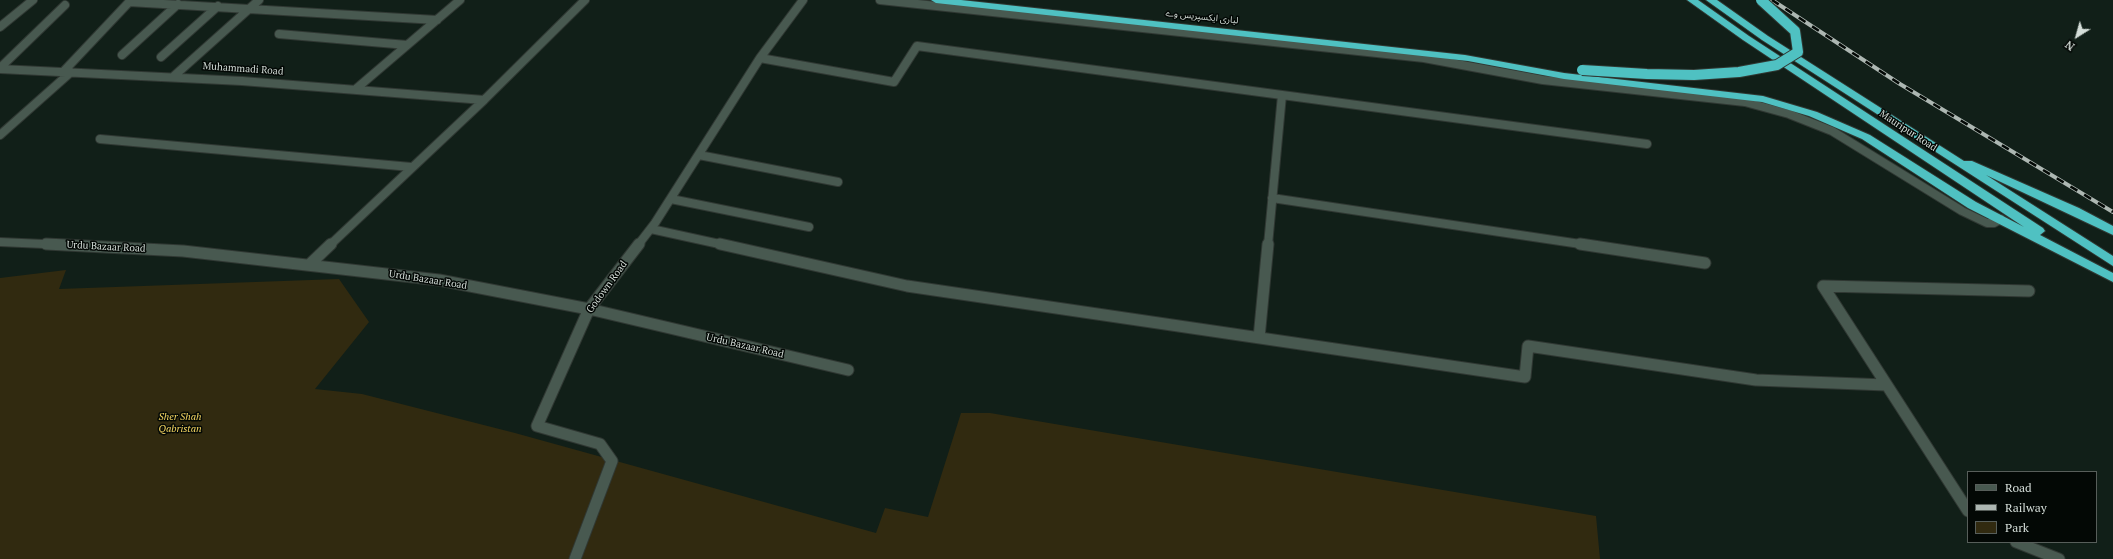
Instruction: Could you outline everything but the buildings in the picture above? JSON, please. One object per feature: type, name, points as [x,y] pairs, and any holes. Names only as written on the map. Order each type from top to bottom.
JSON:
[{"type":"highway","name":"لیاری ایکسپریس وے","points":[[936,0],[1465,58]]},
{"type":"highway","name":"Mauripur Road","points":[[1692,0],[1726,25],[2113,278]]},
{"type":"highway","name":"Mauripur Road","points":[[1711,0],[1931,146],[2113,262]]},
{"type":"highway","points":[[1465,58],[1624,74],[1691,76],[1762,70],[1783,64],[1796,53],[1799,47],[1796,33],[1785,18],[1761,0]]},
{"type":"highway","points":[[1465,58],[1564,76],[1738,96],[1786,105],[1838,124],[1866,137],[1972,205],[2097,268]]},
{"type":"highway","points":[[1931,146],[2075,211],[2113,231]]},
{"type":"street","points":[[0,27],[33,0]]},
{"type":"street","points":[[174,76],[248,8],[259,0]]},
{"type":"street","points":[[357,88],[460,0]]},
{"type":"street","points":[[309,265],[411,167],[484,100],[585,0]]},
{"type":"street","name":"Godown Road","points":[[575,559],[612,461],[600,444],[537,426],[589,309],[651,229],[760,58],[803,0]]},
{"type":"street","points":[[880,0],[1424,58],[1543,80],[1745,102],[1789,114],[1832,130],[1962,211],[1987,223],[1994,223],[2001,219]]},
{"type":"street","points":[[0,135],[67,72],[130,1],[436,20]]},
{"type":"street","points":[[122,55],[178,4]]},
{"type":"street","points":[[0,68],[65,5]]},
{"type":"street","points":[[161,57],[218,6]]},
{"type":"street","points":[[279,34],[407,45]]},
{"type":"street","points":[[760,58],[894,82],[917,46],[1648,144]]},
{"type":"street","name":"Muhammadi Road","points":[[0,68],[174,76],[357,88],[484,100]]},
{"type":"street","points":[[1259,338],[1282,95]]},
{"type":"street","points":[[100,139],[411,167]]},
{"type":"street","points":[[699,155],[838,182]]},
{"type":"street","points":[[1272,198],[1705,263]]},
{"type":"street","points":[[670,199],[809,227]]},
{"type":"street","points":[[651,229],[907,286],[1525,376],[1528,346],[1756,380],[1886,385]]},
{"type":"street","name":"Urdu Bazaar Road","points":[[0,242],[183,251],[439,280],[589,309],[848,370]]},
{"type":"street","points":[[1967,509],[1823,286],[2029,291]]},
{"type":"street","points":[[2019,543],[2059,559]]},
{"type":"green space","name":"Sher Shah Qabristan","points":[[66,270],[59,289],[339,279],[369,322],[315,389],[362,394],[515,433],[876,533],[885,508],[928,517],[961,413],[990,413],[1596,516],[1600,559],[0,559],[0,278]]},
{"type":"railway","points":[[1772,0],[1900,84],[2113,212]]}]
